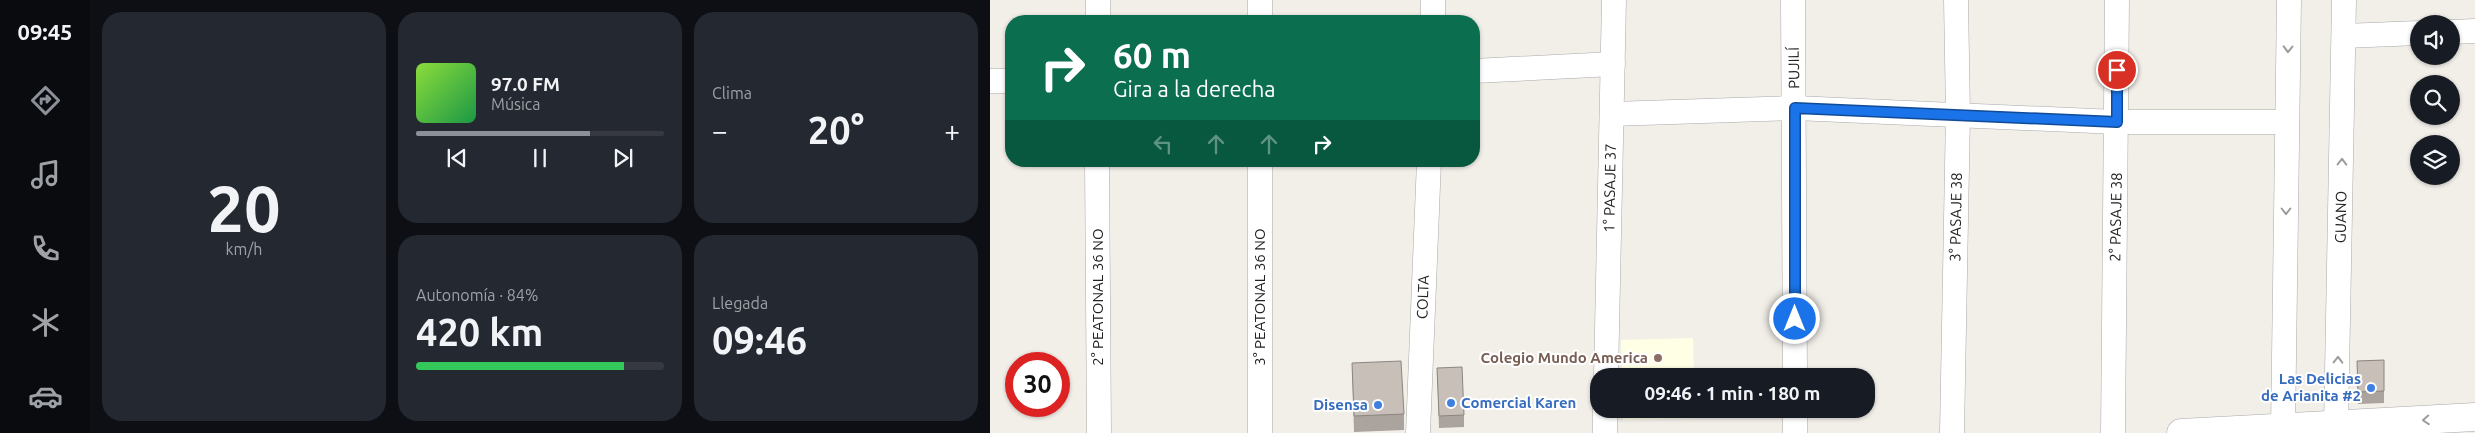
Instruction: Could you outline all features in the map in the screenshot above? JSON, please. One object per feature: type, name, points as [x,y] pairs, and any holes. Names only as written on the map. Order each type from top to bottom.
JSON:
[{"type":"street","points":[[1098,0],[1098,15]]},
{"type":"street","points":[[1260,0],[1260,15]]},
{"type":"street","points":[[1433,0],[1433,15]]},
{"type":"street","name":"1° PASAJE 37","points":[[1606,368],[1614,0]]},
{"type":"street","name":"PUJILÍ","points":[[1793,0],[1795,368]]},
{"type":"street","name":"3° PASAJE 38","points":[[1952,433],[1958,114],[1956,0]]},
{"type":"street","name":"2° PASAJE 38","points":[[2113,433],[2117,0]]},
{"type":"street","points":[[2283,431],[2289,0]]},
{"type":"street","name":"GUANO","points":[[2335,430],[2344,0]]},
{"type":"street","points":[[2460,32],[2475,32]]},
{"type":"street","points":[[2344,36],[2410,34]]},
{"type":"street","points":[[1480,71],[1613,64]]},
{"type":"street","points":[[990,81],[1005,81]]},
{"type":"street","points":[[1612,114],[1795,108],[2117,122],[2287,122]]},
{"type":"street","name":"2° PEATONAL 36 NO","points":[[1098,167],[1099,433]]},
{"type":"street","name":"3° PEATONAL 36 NO","points":[[1260,167],[1260,433]]},
{"type":"street","name":"COLTA","points":[[1418,433],[1429,167]]},
{"type":"street","points":[[2181,433],[2335,430],[2475,417]]},
{"type":"street","points":[[1605,433],[1606,418]]},
{"type":"street","points":[[1795,418],[1795,433]]},
{"type":"shaded area","name":"Colegio Mundo America","points":[[1693,338],[1694,368],[1622,368],[1621,340]]},
{"type":"shaded area","points":[[1623,418],[1695,418],[1623,420]]},
{"type":"building","name":"Las Delicias de Arianita #2","points":[[2384,360],[2384,391],[2358,392],[2357,361]]},
{"type":"building","name":"Disensa","points":[[1401,361],[1404,414],[1354,416],[1352,363]]},
{"type":"building","name":"Comercial Karen","points":[[1462,367],[1464,415],[1439,416],[1437,368]]},
{"type":"place","name":"Colegio Mundo America","points":[[1658,358]]},
{"type":"place","name":"Las Delicias de Arianita #2","points":[[2371,388]]},
{"type":"place","name":"Comercial Karen","points":[[1451,403]]},
{"type":"place","name":"Disensa","points":[[1378,405]]},
{"type":"route","points":[[1795,319],[1795,108],[2117,122],[2117,70]]}]
